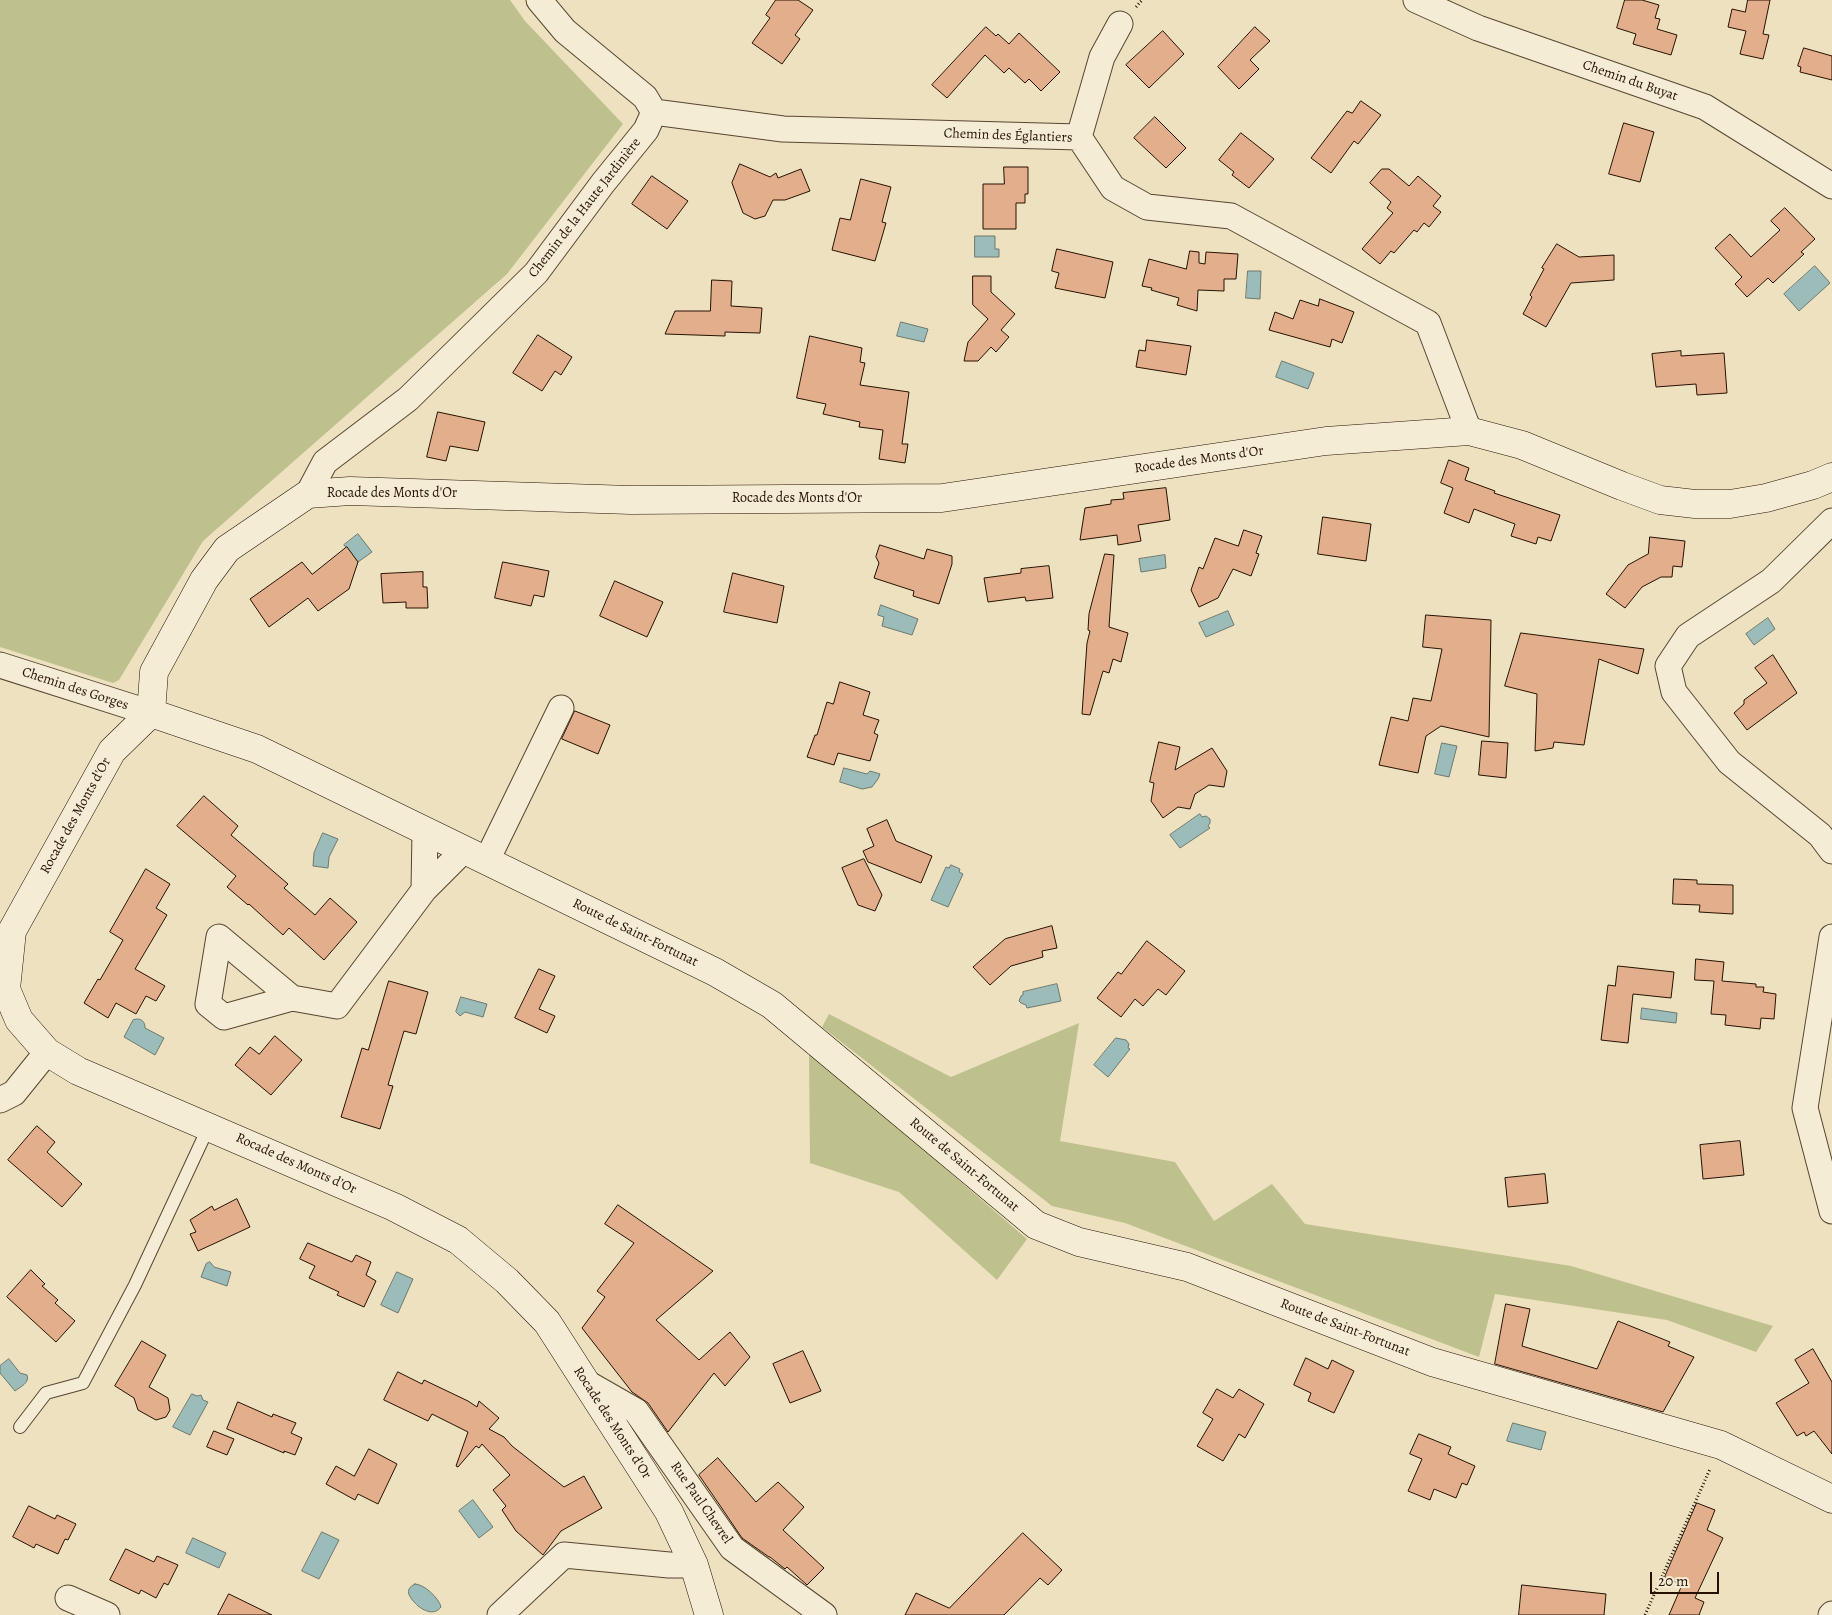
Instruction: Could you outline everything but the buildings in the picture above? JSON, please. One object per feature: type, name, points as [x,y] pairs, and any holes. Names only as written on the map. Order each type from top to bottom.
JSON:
[{"type":"street","points":[[539,0],[565,31],[645,97],[654,112]]},
{"type":"street","name":"Chemin du Buyat","points":[[1416,0],[1478,28],[1706,108],[1832,186]]},
{"type":"street","points":[[1079,138],[1102,57],[1120,24]]},
{"type":"street","name":"Chemin des Églantiers","points":[[654,112],[783,129],[1079,138],[1113,188],[1147,207],[1231,216],[1428,323],[1469,431]]},
{"type":"street","name":"Chemin de la Haute Jardinière","points":[[308,494],[325,462],[408,400],[536,273],[603,183],[646,130],[654,112]]},
{"type":"street","name":"Rocade des Monts d'Or","points":[[709,1615],[694,1565],[669,1512],[548,1322],[508,1281],[458,1240],[394,1207],[78,1071],[47,1052],[19,1020],[3,988],[12,931],[112,751],[151,713],[154,672],[210,572],[227,549],[308,494],[350,491],[631,500],[942,498],[1326,441],[1469,431],[1522,445],[1660,500],[1695,504],[1730,504],[1766,498],[1813,485],[1832,477]]},
{"type":"street","points":[[1832,521],[1771,581],[1688,636],[1668,666],[1674,692],[1729,762],[1820,835],[1832,851]]},
{"type":"street","name":"Chemin des Gorges","points":[[0,664],[151,713]]},
{"type":"street","points":[[292,998],[337,1006],[424,890],[476,855],[561,708]]},
{"type":"street","name":"Route de Saint-Fortunat","points":[[151,713],[257,749],[715,972],[772,1005],[1036,1225],[1079,1242],[1187,1267],[1432,1362],[1721,1445],[1832,1499]]},
{"type":"street","points":[[424,831],[424,890]]},
{"type":"street","points":[[1832,937],[1805,1108],[1832,1210]]},
{"type":"street","points":[[0,1100],[14,1093],[47,1052]]},
{"type":"street","name":"Rue Paul Chevrel","points":[[587,1383],[636,1411],[732,1548],[824,1615]]},
{"type":"street","points":[[500,1615],[564,1555],[669,1565],[694,1565]]},
{"type":"street","points":[[68,1598],[107,1615]]},
{"type":"lane","points":[[20,1426],[46,1392],[83,1383],[135,1285],[209,1126]]},
{"type":"path","points":[[1645,1615],[1721,1445]]},
{"type":"green space","points":[[0,0],[510,0],[525,21],[623,124],[507,274],[203,541],[119,680],[113,683],[0,647]]},
{"type":"green space","points":[[829,1014],[951,1077],[1079,1023],[1060,1141],[1175,1162],[1214,1221],[1272,1184],[1305,1224],[1571,1266],[1773,1326],[1756,1352],[1667,1320],[1495,1294],[1479,1357],[1125,1223],[1052,1206],[822,1027]]},
{"type":"green space","points":[[809,1051],[1027,1239],[997,1280],[899,1192],[810,1163]]},
{"type":"water","points":[[975,236],[995,236],[995,249],[999,249],[999,257],[975,257]]},
{"type":"water","points":[[1815,266],[1830,283],[1799,311],[1784,294]]},
{"type":"water","points":[[1248,271],[1261,271],[1260,299],[1246,298]]},
{"type":"water","points":[[901,322],[928,329],[924,342],[897,336]]},
{"type":"water","points":[[1282,361],[1314,373],[1308,389],[1276,377]]},
{"type":"water","points":[[358,534],[372,552],[358,562],[344,545]]},
{"type":"water","points":[[1165,555],[1166,568],[1141,572],[1139,559]]},
{"type":"water","points":[[881,605],[918,619],[912,635],[882,626],[884,617],[878,615]]},
{"type":"water","points":[[1228,611],[1234,625],[1206,637],[1199,623]]},
{"type":"water","points":[[1768,618],[1775,629],[1754,645],[1746,634]]},
{"type":"water","points":[[1442,743],[1457,746],[1449,777],[1435,774]]},
{"type":"water","points":[[844,768],[867,774],[870,771],[880,774],[872,787],[862,789],[840,782]]},
{"type":"water","points":[[1200,814],[1202,817],[1206,816],[1210,819],[1208,826],[1210,828],[1180,848],[1170,835]]},
{"type":"water","points":[[323,833],[338,839],[329,857],[328,868],[313,866],[314,853]]},
{"type":"water","points":[[951,865],[960,869],[959,872],[963,874],[948,907],[931,900],[946,867],[949,868]]},
{"type":"water","points":[[1057,984],[1061,1001],[1027,1008],[1026,1005],[1019,1001],[1023,992]]},
{"type":"water","points":[[461,997],[487,1004],[483,1017],[465,1012],[460,1016],[456,1012]]},
{"type":"water","points":[[1642,1008],[1677,1013],[1676,1023],[1641,1019]]},
{"type":"water","points":[[133,1020],[143,1021],[145,1028],[164,1038],[155,1055],[124,1037]]},
{"type":"water","points":[[1116,1038],[1126,1040],[1130,1049],[1108,1077],[1094,1065]]},
{"type":"water","points":[[210,1262],[214,1267],[231,1272],[227,1286],[201,1277],[206,1264]]},
{"type":"water","points":[[397,1272],[413,1279],[398,1313],[381,1305]]},
{"type":"water","points":[[9,1359],[20,1373],[27,1375],[28,1378],[15,1391],[0,1373],[0,1366]]},
{"type":"water","points":[[192,1394],[201,1395],[203,1400],[208,1402],[190,1435],[173,1427]]},
{"type":"water","points":[[1513,1423],[1546,1432],[1541,1450],[1507,1441]]},
{"type":"water","points":[[473,1500],[493,1527],[479,1538],[459,1511]]},
{"type":"water","points":[[322,1532],[339,1540],[319,1579],[302,1571]]},
{"type":"water","points":[[193,1538],[226,1553],[219,1568],[186,1553]]},
{"type":"water","points":[[415,1584],[423,1586],[434,1596],[440,1603],[441,1607],[439,1610],[427,1611],[415,1603],[408,1592],[411,1586]]}]
